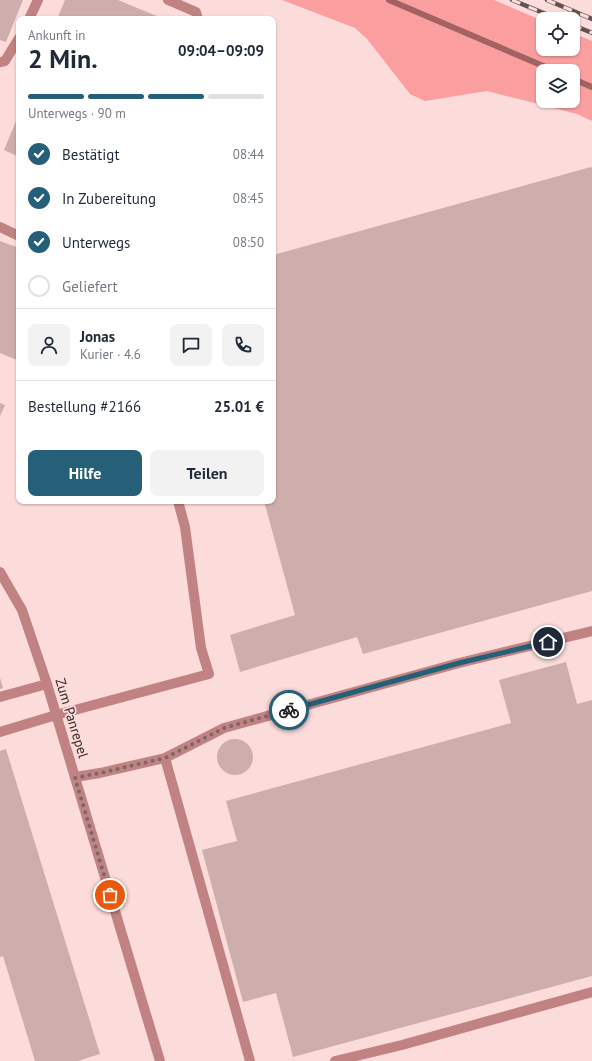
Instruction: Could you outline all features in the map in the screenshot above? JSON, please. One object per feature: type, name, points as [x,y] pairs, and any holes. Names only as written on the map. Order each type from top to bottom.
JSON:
[{"type":"street","points":[[30,16],[38,0]]},
{"type":"street","points":[[168,0],[196,12],[197,16]]},
{"type":"street","points":[[0,62],[5,61],[16,43]]},
{"type":"street","points":[[0,227],[16,235]]},
{"type":"street","points":[[0,732],[56,715],[209,674],[201,648],[185,527],[179,504]]},
{"type":"street","name":"Zum Panrepel","points":[[0,572],[22,610],[47,684],[160,1061]]},
{"type":"street","points":[[75,778],[165,758],[224,728],[459,663],[592,631]]},
{"type":"street","points":[[0,697],[47,684]]},
{"type":"street","points":[[165,758],[250,1061]]},
{"type":"street","points":[[335,1061],[402,1045],[592,992]]},
{"type":"shaded area","points":[[282,0],[494,0],[536,18],[536,56],[580,56],[580,36],[592,41],[592,121],[577,114],[554,108],[580,108],[580,64],[536,64],[536,104],[487,91],[425,101],[410,94],[367,39],[355,28]]},
{"type":"building","points":[[0,0],[23,0],[6,42],[0,40]]},
{"type":"building","points":[[65,0],[118,0],[157,16],[58,16]]},
{"type":"building","points":[[16,121],[16,156],[4,150]]},
{"type":"building","points":[[591,167],[592,168],[592,591],[363,654],[357,637],[240,672],[230,635],[295,615],[265,504],[276,504],[276,254]]},
{"type":"building","points":[[0,241],[16,247],[16,360],[0,353]]},
{"type":"building","points":[[0,403],[5,405],[0,416]]},
{"type":"building","points":[[566,662],[577,704],[592,700],[592,976],[293,1057],[276,993],[243,1002],[202,850],[237,841],[226,801],[511,723],[499,680]]},
{"type":"building","points":[[0,678],[3,688],[0,689]]},
{"type":"building","points":[[239,739],[248,744],[252,750],[252,764],[248,770],[239,775],[231,775],[222,770],[218,764],[217,753],[222,744],[228,740]]},
{"type":"building","points":[[6,749],[100,1054],[78,1061],[35,1061],[3,956],[0,957],[0,751]]},
{"type":"waterway","points":[[389,0],[539,64]]},
{"type":"waterway","points":[[580,82],[592,87]]},
{"type":"railway","points":[[512,0],[541,12]]},
{"type":"railway","points":[[547,0],[592,19]]},
{"type":"railway","points":[[580,28],[592,33]]},
{"type":"way so far","points":[[110,895],[75,778],[165,758],[224,728],[289,710]]},
{"type":"route","points":[[289,710],[459,663],[548,642]]}]
